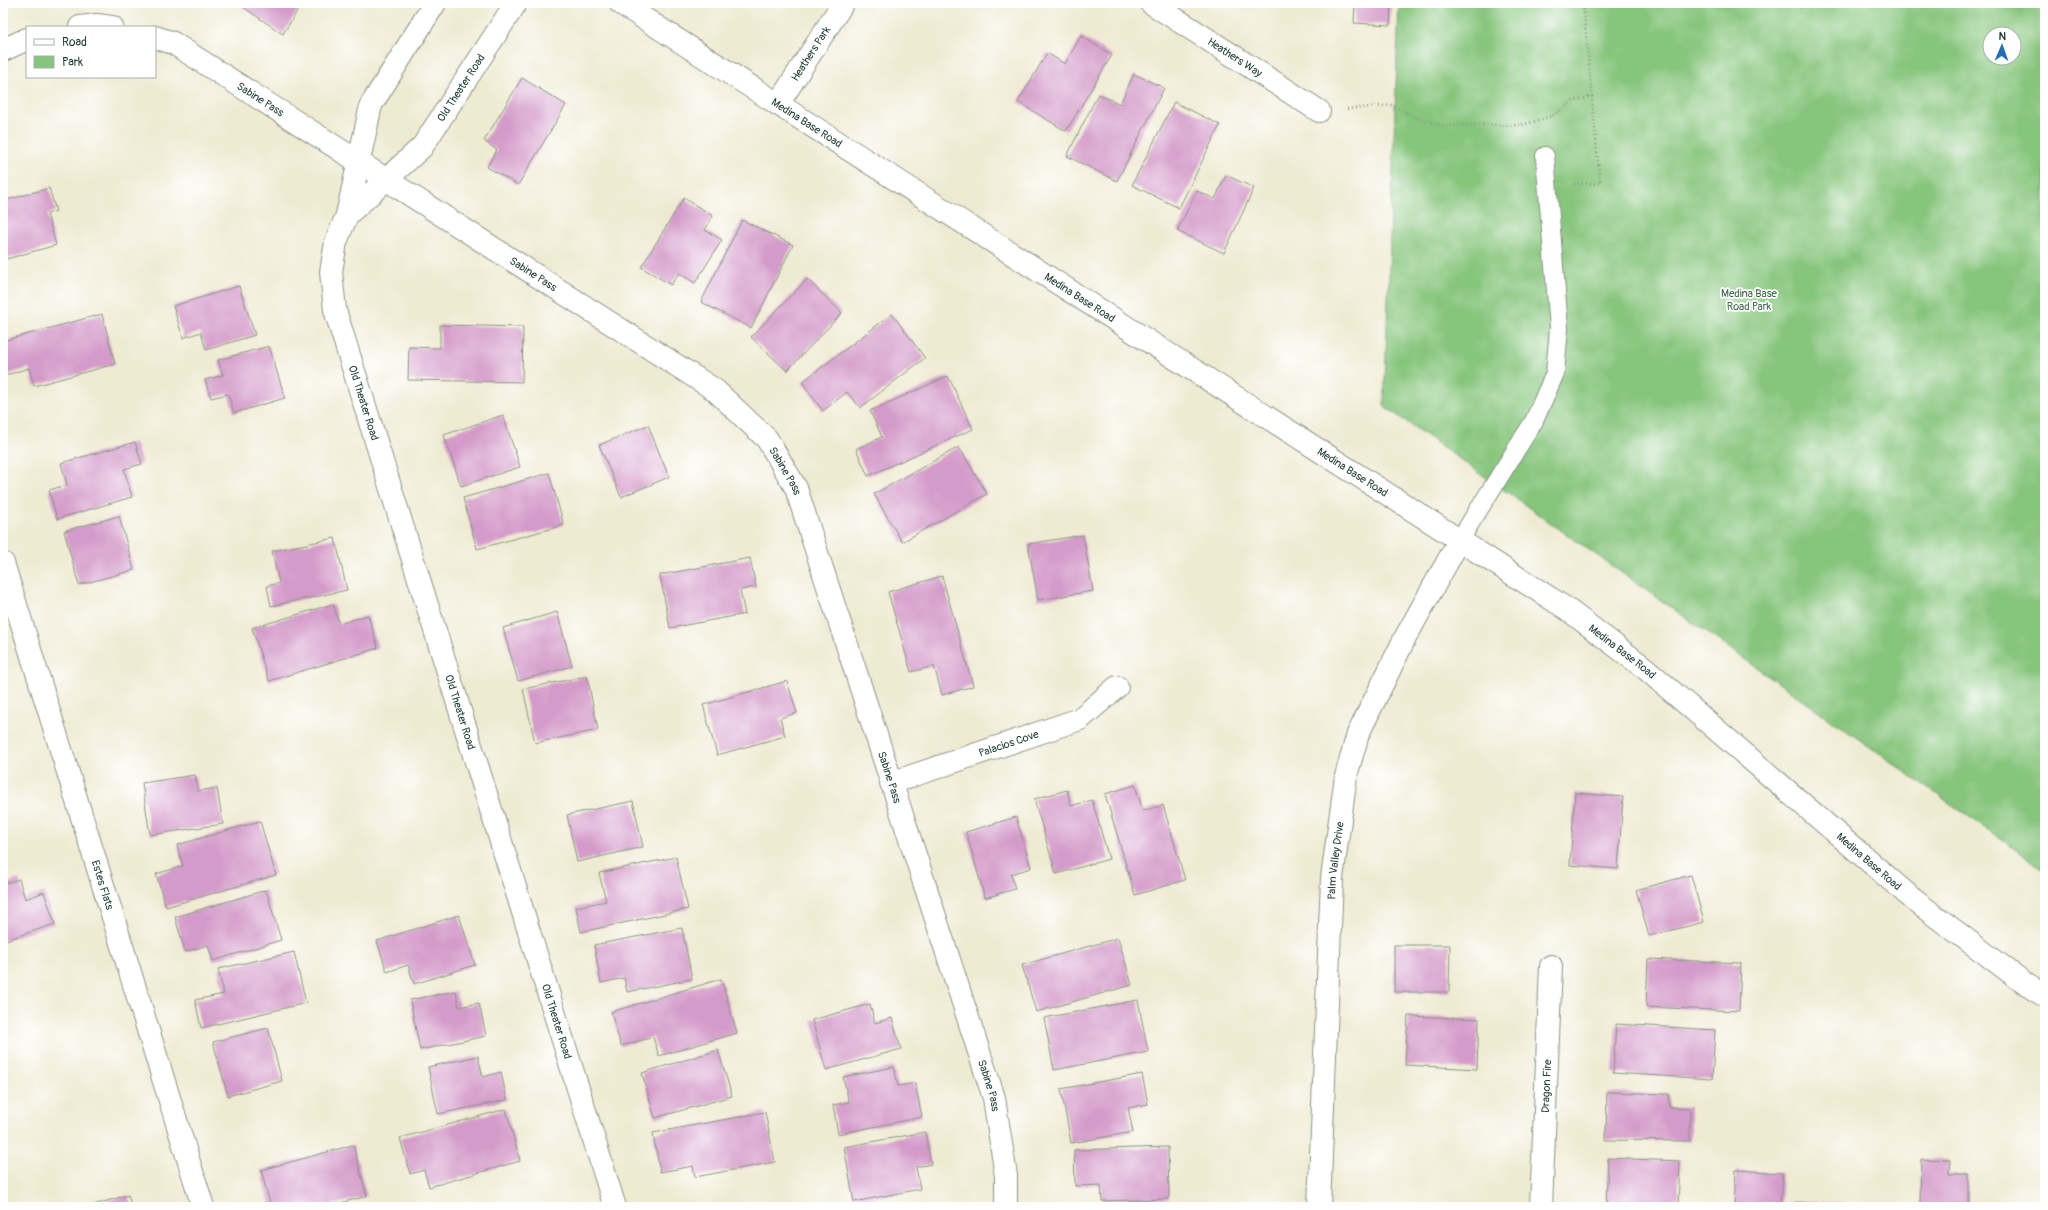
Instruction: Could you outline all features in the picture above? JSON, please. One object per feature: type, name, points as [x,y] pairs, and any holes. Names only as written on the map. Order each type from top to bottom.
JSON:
[{"type":"street","name":"Old Theater Road","points":[[435,3],[371,105],[347,215],[336,242],[331,272],[335,310],[615,1207]]},
{"type":"street","name":"Old Theater Road","points":[[347,215],[422,147],[516,3]]},
{"type":"street","name":"Medina Base Road","points":[[620,3],[1567,609],[1646,669],[1914,900],[2026,985],[2045,996]]},
{"type":"street","name":"Heathers Park","points":[[778,104],[844,3]]},
{"type":"street","name":"Heathers Way","points":[[1151,3],[1319,111]]},
{"type":"street","points":[[88,26],[104,26]]},
{"type":"street","name":"Sabine Pass","points":[[156,37],[173,43],[715,390],[766,439],[796,488],[994,1098],[1006,1176],[1006,1207]]},
{"type":"street","points":[[3,50],[26,39]]},
{"type":"street","name":"Palm Valley Drive","points":[[1319,1207],[1332,878],[1346,776],[1358,734],[1405,638],[1459,541]]},
{"type":"street","name":"Estes Flats","points":[[3,563],[203,1207]]},
{"type":"street","name":"Palacios Cove","points":[[891,783],[1080,719],[1117,687]]},
{"type":"street","name":"Dragon Fire","points":[[1541,1207],[1551,966]]},
{"type":"lane","points":[[1459,541],[1534,422],[1555,373],[1558,328],[1545,156]]},
{"type":"path","points":[[1547,186],[1600,183],[1594,96],[1584,3]]},
{"type":"path","points":[[1801,3],[1801,10]]},
{"type":"path","points":[[1319,111],[1392,105],[1417,118],[1445,126],[1487,124],[1509,126],[1526,124],[1552,116],[1573,101],[1594,96]]},
{"type":"green space","name":"Medina Base Road Park","points":[[1399,3],[2045,3],[2045,870],[1384,406]]},
{"type":"building","points":[[237,3],[302,3],[283,34]]},
{"type":"building","points":[[1355,3],[1391,3],[1390,25],[1354,23]]},
{"type":"building","points":[[1081,36],[1112,55],[1066,131],[1018,102],[1047,53],[1065,64]]},
{"type":"building","points":[[1134,74],[1164,88],[1117,181],[1067,156],[1098,94],[1120,104]]},
{"type":"building","points":[[522,78],[566,105],[518,185],[487,167],[497,150],[484,141]]},
{"type":"building","points":[[1174,102],[1220,125],[1179,208],[1132,185]]},
{"type":"building","points":[[1226,175],[1254,188],[1224,253],[1177,231],[1197,191],[1215,199]]},
{"type":"building","points":[[49,188],[56,211],[47,214],[56,245],[3,260],[3,201]]},
{"type":"building","points":[[684,198],[713,216],[705,230],[722,240],[695,283],[679,273],[671,285],[641,267]]},
{"type":"building","points":[[742,220],[793,245],[751,328],[701,302]]},
{"type":"building","points":[[807,279],[842,313],[787,371],[751,337]]},
{"type":"building","points":[[239,286],[255,335],[206,350],[201,332],[183,338],[173,306]]},
{"type":"building","points":[[102,314],[115,364],[34,386],[29,368],[3,376],[3,341]]},
{"type":"building","points":[[892,314],[925,358],[860,408],[847,392],[823,411],[802,382]]},
{"type":"building","points":[[440,325],[523,327],[522,382],[408,380],[409,347],[440,348]]},
{"type":"building","points":[[269,346],[285,398],[234,413],[228,394],[211,398],[205,380],[223,375],[218,360]]},
{"type":"building","points":[[948,376],[973,429],[868,476],[856,449],[882,437],[870,411]]},
{"type":"building","points":[[503,415],[520,467],[461,486],[444,435]]},
{"type":"building","points":[[648,425],[669,477],[621,497],[599,445]]},
{"type":"building","points":[[135,442],[142,464],[124,469],[132,497],[57,519],[49,490],[67,485],[61,463]]},
{"type":"building","points":[[959,447],[987,494],[902,542],[874,494]]},
{"type":"building","points":[[549,473],[564,525],[477,549],[463,498]]},
{"type":"building","points":[[119,516],[134,570],[79,585],[64,531]]},
{"type":"building","points":[[1083,535],[1093,591],[1038,600],[1028,544]]},
{"type":"building","points":[[335,538],[347,590],[271,606],[267,586],[279,583],[272,551]]},
{"type":"building","points":[[750,558],[756,587],[740,590],[745,614],[670,628],[660,575]]},
{"type":"building","points":[[942,576],[973,686],[942,695],[934,666],[911,672],[888,592]]},
{"type":"building","points":[[333,604],[339,624],[368,615],[378,648],[269,681],[252,628]]},
{"type":"building","points":[[557,612],[572,666],[518,681],[503,628]]},
{"type":"building","points":[[587,676],[598,730],[535,743],[523,689]]},
{"type":"building","points":[[787,681],[797,713],[780,718],[785,736],[717,755],[703,705]]},
{"type":"building","points":[[195,775],[198,791],[217,788],[223,824],[150,835],[142,783]]},
{"type":"building","points":[[1135,785],[1143,811],[1163,805],[1185,880],[1135,895],[1105,794]]},
{"type":"building","points":[[1067,790],[1071,806],[1092,800],[1109,859],[1056,874],[1034,799]]},
{"type":"building","points":[[1575,793],[1623,797],[1618,869],[1570,865]]},
{"type":"building","points":[[633,801],[643,847],[577,862],[567,815]]},
{"type":"building","points":[[1016,817],[1031,868],[1011,874],[1015,889],[985,898],[966,832]]},
{"type":"building","points":[[260,821],[276,875],[166,907],[156,874],[183,866],[177,845]]},
{"type":"building","points":[[676,857],[688,909],[581,932],[576,907],[606,901],[599,873]]},
{"type":"building","points":[[1691,875],[1704,922],[1649,936],[1636,890]]},
{"type":"building","points":[[19,879],[25,899],[44,892],[55,924],[3,941],[3,884]]},
{"type":"building","points":[[266,890],[281,940],[213,961],[208,945],[185,952],[175,917]]},
{"type":"building","points":[[459,915],[475,965],[414,984],[408,965],[387,972],[377,941]]},
{"type":"building","points":[[682,928],[692,979],[627,992],[624,978],[601,983],[594,945]]},
{"type":"building","points":[[1118,938],[1132,985],[1036,1012],[1022,965]]},
{"type":"building","points":[[1394,945],[1450,945],[1449,992],[1394,992]]},
{"type":"building","points":[[294,952],[306,1003],[201,1028],[195,1000],[224,994],[218,969]]},
{"type":"building","points":[[1648,959],[1741,963],[1739,1011],[1646,1007]]},
{"type":"building","points":[[721,979],[737,1033],[659,1056],[653,1037],[621,1046],[611,1012]]},
{"type":"building","points":[[456,991],[459,1007],[479,1003],[486,1036],[420,1050],[410,1000]]},
{"type":"building","points":[[1138,1000],[1148,1052],[1054,1070],[1044,1018]]},
{"type":"building","points":[[870,1004],[875,1023],[892,1018],[901,1049],[826,1070],[812,1020]]},
{"type":"building","points":[[1408,1016],[1479,1019],[1477,1069],[1405,1065]]},
{"type":"building","points":[[1616,1024],[1715,1030],[1712,1079],[1613,1073]]},
{"type":"building","points":[[268,1028],[282,1081],[228,1096],[213,1042]]},
{"type":"building","points":[[718,1050],[732,1096],[655,1118],[642,1073]]},
{"type":"building","points":[[478,1056],[483,1077],[501,1072],[507,1100],[438,1114],[428,1067]]},
{"type":"building","points":[[894,1067],[898,1086],[915,1083],[922,1117],[838,1134],[833,1105],[849,1102],[843,1077]]},
{"type":"building","points":[[1142,1074],[1148,1104],[1128,1108],[1133,1132],[1071,1143],[1061,1089]]},
{"type":"building","points":[[1607,1092],[1669,1094],[1669,1107],[1690,1108],[1690,1141],[1606,1140]]},
{"type":"building","points":[[506,1109],[520,1161],[429,1187],[424,1170],[410,1174],[400,1138]]},
{"type":"building","points":[[765,1112],[775,1162],[695,1177],[693,1166],[660,1172],[653,1133]]},
{"type":"building","points":[[925,1132],[931,1164],[916,1167],[920,1189],[854,1202],[844,1147]]},
{"type":"building","points":[[353,1145],[367,1196],[325,1207],[271,1207],[261,1170]]},
{"type":"building","points":[[1168,1147],[1169,1199],[1102,1201],[1101,1185],[1075,1186],[1074,1150]]},
{"type":"building","points":[[1608,1158],[1680,1161],[1678,1206],[1606,1204]]},
{"type":"building","points":[[1921,1159],[1949,1160],[1948,1175],[1968,1175],[1968,1207],[1920,1207]]},
{"type":"building","points":[[1736,1170],[1782,1173],[1780,1207],[1734,1207]]},
{"type":"building","points":[[128,1195],[132,1207],[86,1207]]},
{"type":"building","points":[[1795,1202],[1843,1204],[1843,1207],[1795,1207]]}]
